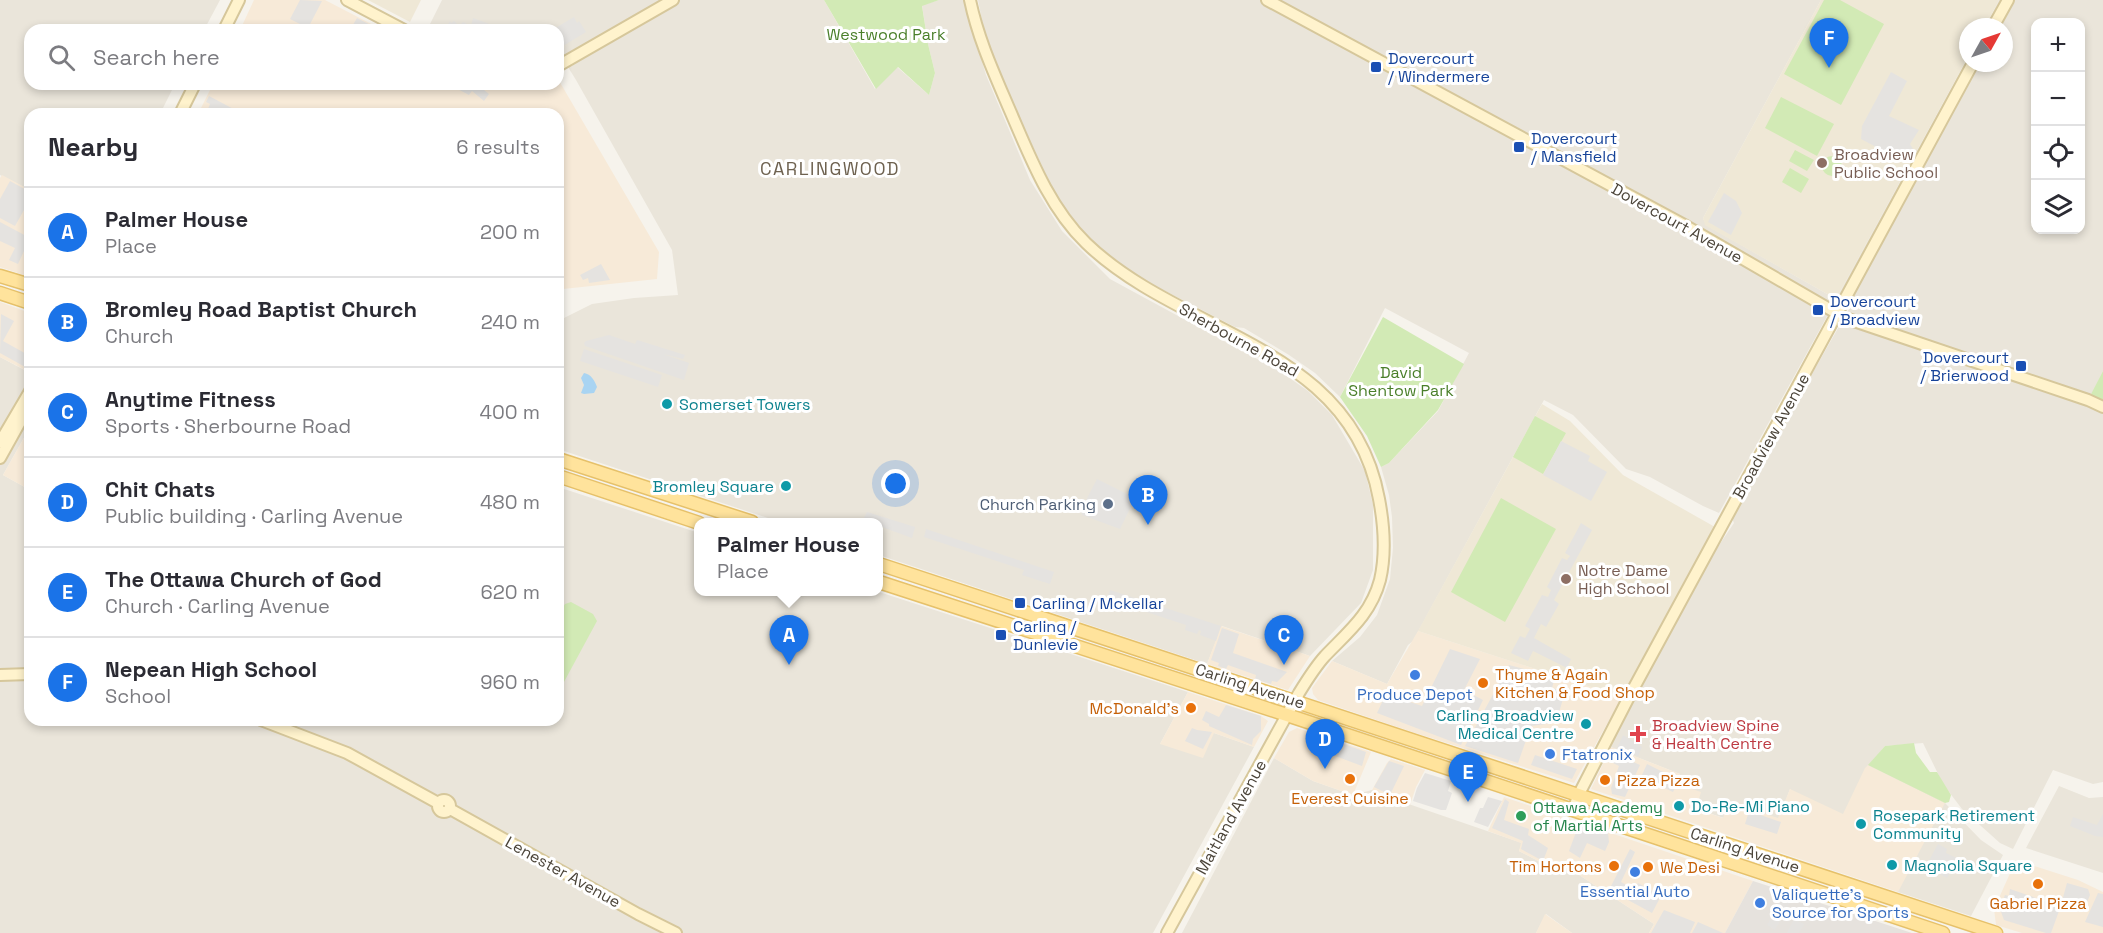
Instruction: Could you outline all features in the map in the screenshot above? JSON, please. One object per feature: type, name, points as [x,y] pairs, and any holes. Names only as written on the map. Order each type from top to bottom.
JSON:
[{"type":"main road","points":[[0,276],[24,283]]},
{"type":"main road","points":[[0,293],[24,301]]},
{"type":"main road","points":[[564,461],[740,518]]},
{"type":"main road","points":[[564,478],[694,521]]},
{"type":"main road","name":"Carling Avenue","points":[[883,565],[1579,794],[1981,931],[1996,933]]},
{"type":"main road","name":"Carling Avenue","points":[[883,583],[1943,933]]},
{"type":"street","points":[[227,24],[239,0]]},
{"type":"street","points":[[347,0],[393,24]]},
{"type":"street","points":[[564,63],[673,0]]},
{"type":"street","name":"Sherbourne Road","points":[[970,0],[976,29],[1032,161],[1050,195],[1084,241],[1104,260],[1132,280],[1298,371],[1313,383],[1341,413],[1364,451],[1374,474],[1381,508],[1383,554],[1380,580],[1365,613],[1352,631],[1325,657],[1294,701]]},
{"type":"street","name":"Dovercourt Avenue","points":[[1267,0],[1686,226],[1845,318],[2103,407]]},
{"type":"street","points":[[1998,18],[2008,0]]},
{"type":"street","name":"Broadview Avenue","points":[[1573,810],[1579,794],[1638,681],[1968,72]]},
{"type":"street","points":[[183,108],[192,90]]},
{"type":"street","points":[[0,442],[24,401]]},
{"type":"street","points":[[0,459],[24,415]]},
{"type":"street","points":[[0,675],[24,674]]},
{"type":"street","name":"Maitland Avenue","points":[[1167,933],[1294,701]]},
{"type":"street","name":"Lenester Avenue","points":[[277,726],[347,753],[438,803],[440,812],[450,809],[676,933]]},
{"type":"shaded area","points":[[0,0],[220,0],[207,24],[24,24],[24,90],[172,90],[163,108],[24,108],[24,187],[0,175]]},
{"type":"shaded area","points":[[254,0],[325,0],[371,24],[243,24]]},
{"type":"shaded area","points":[[300,0],[322,1],[310,24],[300,24],[290,19]]},
{"type":"shaded area","points":[[368,0],[421,0],[410,22]]},
{"type":"shaded area","points":[[442,0],[824,0],[875,89],[897,67],[929,95],[935,73],[922,5],[939,0],[964,0],[986,75],[1030,180],[1062,231],[1110,279],[1281,372],[1308,391],[1332,415],[1365,471],[1373,505],[1373,570],[1361,603],[1310,656],[1222,626],[1207,664],[883,556],[883,518],[768,518],[564,451],[564,318],[592,304],[678,295],[672,250],[564,60],[564,24],[430,24]]},
{"type":"shaded area","points":[[978,0],[1821,0],[1703,218],[1706,225],[1836,299],[1960,72],[2013,72],[2013,18],[1990,18],[1999,0],[2103,0],[2103,371],[2089,400],[2103,407],[2103,782],[2093,784],[2053,770],[2013,849],[2000,843],[1962,809],[1943,784],[1923,743],[1885,746],[1869,765],[1945,803],[1981,840],[2003,855],[1971,916],[1898,892],[1790,789],[1779,819],[1729,802],[1724,818],[1696,809],[1677,784],[1680,774],[1611,747],[1636,693],[1705,566],[1734,523],[1731,516],[1849,309],[1836,300],[1719,513],[1650,477],[1626,469],[1573,415],[1544,400],[1413,641],[1408,645],[1387,684],[1332,661],[1360,637],[1377,615],[1390,579],[1393,548],[1392,517],[1381,467],[1389,463],[1438,411],[1469,353],[1385,308],[1340,397],[1315,373],[1289,355],[1244,328],[1235,327],[1136,276],[1108,257],[1088,239],[1054,192],[1010,97],[984,31]]},
{"type":"shaded area","name":"Broadview Public School","points":[[1821,0],[1999,0],[1990,18],[1959,18],[1960,72],[1836,299],[1705,225],[1703,218]]},
{"type":"shaded area","points":[[574,17],[586,32],[564,45],[564,24],[562,24]]},
{"type":"shaded area","points":[[357,18],[368,24],[354,24]]},
{"type":"shaded area","points":[[473,18],[489,24],[472,24]]},
{"type":"shaded area","points":[[1891,72],[1907,81],[1889,116],[1919,130],[1910,144],[1913,149],[1909,156],[1897,158],[1861,139],[1862,126]]},
{"type":"shaded area","points":[[564,89],[659,252],[657,279],[564,289],[564,108],[201,108],[210,90]]},
{"type":"shaded area","points":[[459,90],[484,90],[489,94],[484,101],[472,91],[469,95]]},
{"type":"shaded area","points":[[209,96],[232,108],[208,108],[210,104],[206,102]]},
{"type":"shaded area","points":[[2,175],[24,187],[24,275],[0,267],[0,178]]},
{"type":"shaded area","points":[[10,181],[24,189],[24,210],[15,226],[0,218],[0,199]]},
{"type":"shaded area","points":[[1724,193],[1736,201],[1742,213],[1731,235],[1708,222]]},
{"type":"shaded area","points":[[0,222],[24,235],[24,251],[18,264],[9,260],[15,248],[0,241]]},
{"type":"shaded area","points":[[601,264],[610,280],[589,283],[588,278],[583,280],[580,275]]},
{"type":"shaded area","points":[[0,302],[24,311],[24,369],[0,357]]},
{"type":"shaded area","points":[[1,314],[14,321],[3,341],[24,353],[24,366],[0,353]]},
{"type":"shaded area","points":[[609,335],[635,344],[637,340],[685,355],[683,359],[663,354],[689,363],[684,380],[585,346],[586,341]]},
{"type":"shaded area","points":[[584,349],[662,375],[658,387],[580,361]]},
{"type":"shaded area","points":[[0,357],[24,370],[24,438],[3,475],[24,487],[24,726],[564,726],[564,489],[694,531],[694,596],[883,596],[883,593],[1188,692],[1160,744],[1214,733],[1254,747],[1153,933],[0,933]]},
{"type":"shaded area","name":"Notre Dame High School","points":[[1542,404],[1570,421],[1623,475],[1715,527],[1622,697],[1418,631]]},
{"type":"shaded area","points":[[24,438],[24,487],[3,475]]},
{"type":"shaded area","points":[[1561,441],[1590,456],[1588,461],[1607,472],[1591,501],[1543,475]]},
{"type":"shaded area","name":"Church Parking","points":[[1097,479],[1135,498],[1120,529],[1082,515],[1081,510]]},
{"type":"shaded area","points":[[867,512],[915,527],[912,538],[883,527],[883,518],[864,518]]},
{"type":"shaded area","points":[[1581,523],[1592,530],[1554,600],[1559,604],[1546,627],[1541,624],[1534,638],[1571,659],[1567,668],[1533,651],[1528,661],[1511,653],[1520,636],[1525,638],[1530,629],[1525,626],[1542,595],[1548,597],[1551,590],[1547,587],[1562,558],[1567,560],[1570,556],[1565,553]]},
{"type":"shaded area","points":[[926,529],[1054,572],[1050,584],[1022,575],[1024,570],[924,537]]},
{"type":"shaded area","points":[[1110,590],[1221,626],[1216,641],[1200,635],[1199,630],[1197,634],[1185,630],[1186,625],[1107,599]]},
{"type":"shaded area","points":[[1221,626],[1310,656],[1288,690],[1207,664]]},
{"type":"shaded area","points":[[1222,628],[1239,634],[1233,653],[1287,672],[1277,682],[1272,681],[1271,684],[1255,679],[1256,675],[1228,665],[1226,669],[1218,666],[1219,663],[1211,660]]},
{"type":"shaded area","points":[[1418,631],[1622,697],[1574,783],[1318,700],[1313,694],[1312,688],[1332,661],[1387,684]]},
{"type":"shaded area","points":[[1450,649],[1480,659],[1464,690],[1483,700],[1461,745],[1377,713],[1386,694],[1422,706]]},
{"type":"shaded area","points":[[1509,665],[1555,677],[1552,688],[1565,692],[1558,716],[1553,723],[1531,726],[1518,763],[1465,746]]},
{"type":"shaded area","points":[[1188,692],[1261,716],[1268,721],[1254,747],[1214,733],[1203,758],[1160,744]]},
{"type":"shaded area","points":[[1226,705],[1261,716],[1261,731],[1253,739],[1252,745],[1209,726],[1202,720],[1206,711],[1219,717]]},
{"type":"shaded area","points":[[1192,728],[1212,732],[1203,749],[1185,741]]},
{"type":"shaded area","points":[[1297,728],[1371,752],[1353,795],[1313,781],[1274,758],[1289,732]]},
{"type":"shaded area","points":[[1623,735],[1642,747],[1638,756],[1617,748]]},
{"type":"shaded area","points":[[1335,741],[1366,752],[1362,766],[1330,754]]},
{"type":"shaded area","points":[[1611,747],[1680,774],[1677,784],[1701,792],[1696,809],[1723,818],[1729,802],[1778,818],[1790,789],[1843,814],[1868,765],[1945,803],[1898,892],[1591,789]]},
{"type":"shaded area","points":[[1614,753],[1640,765],[1625,797],[1612,794],[1611,788],[1619,766],[1609,761]]},
{"type":"shaded area","points":[[1535,755],[1577,769],[1572,779],[1531,765]]},
{"type":"shaded area","points":[[1274,758],[1313,781],[1353,795],[1372,790],[1522,843],[1519,851],[1544,864],[1570,869],[1654,924],[1649,933],[1572,933],[1546,914],[1536,933],[1182,933]]},
{"type":"shaded area","points":[[1391,759],[1425,770],[1410,805],[1372,790]]},
{"type":"shaded area","points":[[1389,761],[1404,766],[1390,795],[1374,787]]},
{"type":"shaded area","points":[[1647,764],[1679,780],[1673,792],[1641,777]]},
{"type":"shaded area","points":[[1425,773],[1451,781],[1448,791],[1452,793],[1446,810],[1413,801]]},
{"type":"shaded area","points":[[2059,786],[2089,798],[2103,797],[2103,873],[2026,848]]},
{"type":"shaded area","points":[[1488,797],[1502,801],[1488,827],[1474,822]]},
{"type":"shaded area","points":[[1504,797],[1753,881],[1725,933],[1649,933],[1654,924],[1570,869],[1544,864],[1519,851],[1521,843],[1488,831]]},
{"type":"shaded area","points":[[1505,799],[1509,802],[1504,820],[1529,829],[1528,835],[1548,848],[1543,861],[1521,849],[1523,841],[1492,828]]},
{"type":"shaded area","points":[[1749,811],[1781,822],[1777,834],[1745,824]]},
{"type":"shaded area","points":[[2103,814],[2103,837],[2070,826],[2073,817],[2097,825]]},
{"type":"shaded area","points":[[1583,824],[1608,833],[1609,842],[1605,851],[1587,843],[1580,858],[1569,851],[1578,827]]},
{"type":"shaded area","points":[[1938,844],[1947,849],[1946,853],[1969,864],[1967,872],[1955,865],[1947,878],[1926,866]]},
{"type":"shaded area","points":[[1630,849],[1635,852],[1621,882],[1630,887],[1623,898],[1610,888]]},
{"type":"shaded area","points":[[2016,860],[2078,880],[2103,892],[2103,933],[2022,933],[1996,925],[1994,909]]},
{"type":"shaded area","points":[[1753,881],[1912,933],[1725,933]]},
{"type":"shaded area","points":[[1638,883],[1661,896],[1652,913],[1628,900]]},
{"type":"shaded area","points":[[2067,883],[2088,889],[2090,895],[2085,907],[2079,911],[2066,906],[2062,901]]},
{"type":"shaded area","points":[[2010,889],[2053,904],[2059,911],[2051,933],[2004,920],[2000,909],[2005,895],[2009,896]]},
{"type":"shaded area","points":[[2098,893],[2103,894],[2103,927],[2085,922]]},
{"type":"shaded area","points":[[1783,895],[1792,899],[1775,930],[1767,925]]},
{"type":"shaded area","points":[[1664,910],[1695,922],[1690,933],[1651,933]]},
{"type":"shaded area","points":[[1545,914],[1572,933],[1536,933]]},
{"type":"shaded area","points":[[1794,919],[1804,924],[1799,933],[1787,933]]},
{"type":"shaded area","points":[[1698,922],[1723,933],[1692,933]]},
{"type":"green space","name":"Westwood Park","points":[[824,0],[939,0],[922,6],[935,73],[929,95],[898,67],[876,89]]},
{"type":"green space","points":[[1824,0],[1840,0],[1884,24],[1841,105],[1784,74]]},
{"type":"green space","points":[[1781,97],[1834,124],[1817,156],[1765,128]]},
{"type":"green space","points":[[1795,150],[1814,160],[1807,171],[1789,161]]},
{"type":"green space","points":[[1832,156],[1839,159],[1842,166],[1839,173],[1832,176],[1825,173],[1822,166],[1825,159]]},
{"type":"green space","points":[[1790,168],[1809,179],[1801,193],[1782,182]]},
{"type":"green space","name":"David Shentow Park","points":[[1383,317],[1464,364],[1438,410],[1389,463],[1381,467],[1367,436],[1340,397]]},
{"type":"green space","points":[[2103,371],[2103,407],[2088,400]]},
{"type":"green space","points":[[1535,416],[1566,433],[1543,474],[1513,457]]},
{"type":"green space","points":[[1501,498],[1556,529],[1505,622],[1451,592]]},
{"type":"green space","points":[[571,602],[593,614],[597,621],[564,682],[564,606]]},
{"type":"green space","points":[[1914,743],[1916,753],[1930,772],[1937,772],[1951,795],[1949,802],[1945,803],[1868,765],[1885,746]]},
{"type":"water","points":[[584,373],[591,376],[595,382],[597,387],[594,393],[581,393],[584,385],[581,378]]},
{"type":"place","name":"Dovercourt / Windermere","points":[[1376,67]]},
{"type":"place","name":"Nepean High School","points":[[1829,68]]},
{"type":"place","name":"Dovercourt / Mansfield","points":[[1519,147]]},
{"type":"place","name":"Broadview Public School","points":[[1822,163]]},
{"type":"place","name":"Dovercourt / Broadview","points":[[1818,310]]},
{"type":"place","name":"Dovercourt / Brierwood","points":[[2021,366]]},
{"type":"place","name":"Somerset Towers","points":[[667,404]]},
{"type":"place","name":"Bromley Square","points":[[786,486]]},
{"type":"place","name":"Church Parking","points":[[1108,504]]},
{"type":"place","name":"Bromley Road Baptist Church","points":[[1148,525]]},
{"type":"place","name":"Notre Dame High School","points":[[1566,579]]},
{"type":"place","name":"Carling / Mckellar","points":[[1020,603]]},
{"type":"place","name":"Carling / Dunlevie","points":[[1001,635]]},
{"type":"place","name":"Palmer House","points":[[789,665]]},
{"type":"place","name":"Anytime Fitness","points":[[1284,665]]},
{"type":"place","name":"Produce Depot","points":[[1415,675]]},
{"type":"place","name":"Thyme & Again Kitchen & Food Shop","points":[[1483,683]]},
{"type":"place","name":"McDonald's","points":[[1191,708]]},
{"type":"place","name":"Carling Broadview Medical Centre","points":[[1586,724]]},
{"type":"place","name":"Broadview Spine & Health Centre","points":[[1638,734]]},
{"type":"place","name":"Ftatronix","points":[[1550,754]]},
{"type":"place","name":"Chit Chats","points":[[1325,769]]},
{"type":"place","name":"Everest Cuisine","points":[[1350,779]]},
{"type":"place","name":"Pizza Pizza","points":[[1605,780]]},
{"type":"place","name":"The Ottawa Church of God","points":[[1468,802]]},
{"type":"place","name":"Do-Re-Mi Piano","points":[[1679,806]]},
{"type":"place","name":"Ottawa Academy of Martial Arts","points":[[1521,816]]},
{"type":"place","name":"Rosepark Retirement Community","points":[[1861,824]]},
{"type":"place","name":"Magnolia Square","points":[[1892,865]]},
{"type":"place","name":"Tim Hortons","points":[[1614,866]]},
{"type":"place","name":"We Desi","points":[[1648,867]]},
{"type":"place","name":"Essential Auto","points":[[1635,872]]},
{"type":"place","name":"Gabriel Pizza","points":[[2038,884]]},
{"type":"place","name":"Valiquette's Source for Sports","points":[[1760,903]]},
{"type":"district","name":"CARLINGWOOD","points":[[830,168]]}]
